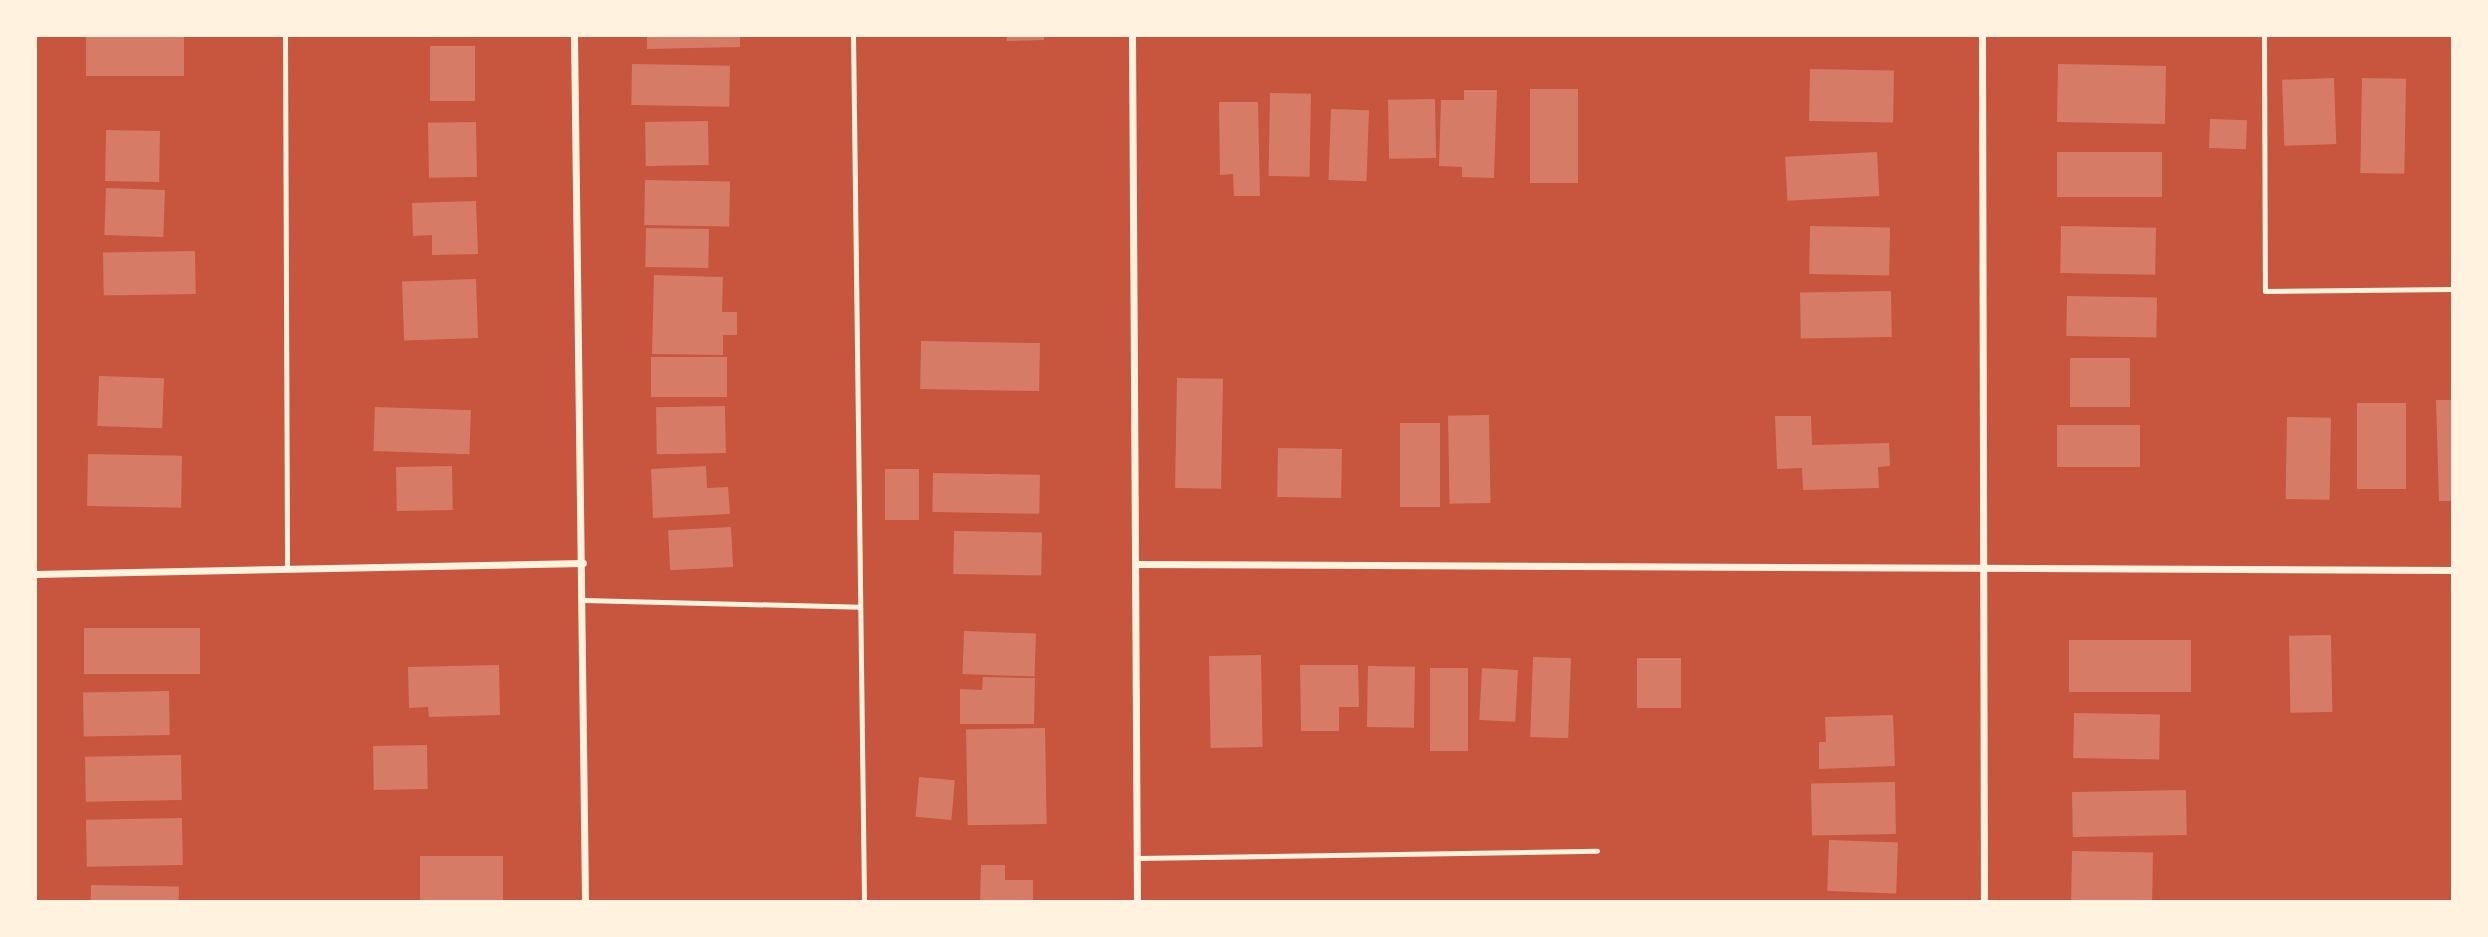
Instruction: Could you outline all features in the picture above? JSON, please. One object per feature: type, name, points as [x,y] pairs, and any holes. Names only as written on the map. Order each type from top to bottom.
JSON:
[{"type":"street","points":[[574,35],[583,563],[585,902]]},
{"type":"street","points":[[1132,35],[1137,902]]},
{"type":"street","points":[[1982,35],[1984,902]]},
{"type":"street","points":[[35,574],[287,566],[583,563]]},
{"type":"street","points":[[1136,564],[2453,570]]},
{"type":"lane","points":[[285,35],[287,566]]},
{"type":"lane","points":[[853,35],[864,902]]},
{"type":"lane","points":[[2264,35],[2265,290],[2453,289]]},
{"type":"lane","points":[[583,600],[860,607]]},
{"type":"lane","points":[[1137,858],[1597,852]]},
{"type":"building","points":[[86,35],[184,35],[184,76],[86,76]]},
{"type":"building","points":[[647,35],[740,35],[740,47],[647,49]]},
{"type":"building","points":[[1006,35],[1044,35],[1044,40],[1007,41]]},
{"type":"building","points":[[430,46],[475,46],[475,101],[430,101]]},
{"type":"building","points":[[632,64],[730,66],[729,107],[631,105]]},
{"type":"building","points":[[2058,64],[2166,66],[2165,124],[2057,122]]},
{"type":"building","points":[[1810,69],[1894,70],[1893,122],[1809,121]]},
{"type":"building","points":[[2334,78],[2336,144],[2284,146],[2282,80]]},
{"type":"building","points":[[2362,78],[2406,79],[2404,174],[2360,173]]},
{"type":"building","points":[[1530,89],[1578,89],[1578,183],[1530,183]]},
{"type":"building","points":[[1464,90],[1497,90],[1494,178],[1462,177],[1462,167],[1439,166],[1441,100],[1464,100]]},
{"type":"building","points":[[1270,93],[1311,94],[1310,177],[1269,176]]},
{"type":"building","points":[[1435,99],[1436,158],[1389,159],[1388,100]]},
{"type":"building","points":[[1219,102],[1258,102],[1260,196],[1234,196],[1233,174],[1220,175]]},
{"type":"building","points":[[1331,109],[1369,110],[1366,181],[1329,180]]},
{"type":"building","points":[[2210,119],[2247,120],[2246,149],[2209,148]]},
{"type":"building","points":[[708,121],[709,165],[646,166],[645,122]]},
{"type":"building","points":[[476,122],[477,177],[429,178],[428,123]]},
{"type":"building","points":[[106,130],[160,131],[159,182],[105,181]]},
{"type":"building","points":[[1877,152],[1879,196],[1787,201],[1785,157]]},
{"type":"building","points":[[2057,152],[2162,152],[2162,197],[2057,197]]},
{"type":"building","points":[[645,180],[730,181],[729,226],[644,225]]},
{"type":"building","points":[[106,188],[165,190],[163,237],[104,235]]},
{"type":"building","points":[[476,201],[478,254],[432,255],[432,235],[413,236],[412,203]]},
{"type":"building","points":[[1810,226],[1890,227],[1889,275],[1809,274]]},
{"type":"building","points":[[2061,226],[2156,228],[2155,275],[2060,273]]},
{"type":"building","points":[[646,228],[709,229],[708,268],[645,267]]},
{"type":"building","points":[[195,251],[196,294],[104,296],[103,253]]},
{"type":"building","points":[[654,275],[723,277],[722,312],[737,312],[737,335],[723,335],[723,355],[652,354]]},
{"type":"building","points":[[476,279],[478,338],[404,341],[402,282]]},
{"type":"building","points":[[1891,291],[1892,337],[1801,339],[1800,293]]},
{"type":"building","points":[[2067,296],[2157,298],[2156,338],[2066,336]]},
{"type":"building","points":[[921,341],[1040,343],[1039,391],[920,389]]},
{"type":"building","points":[[651,357],[727,357],[727,397],[651,397]]},
{"type":"building","points":[[2070,358],[2130,358],[2130,407],[2070,407]]},
{"type":"building","points":[[99,376],[164,378],[162,428],[97,426]]},
{"type":"building","points":[[1177,378],[1223,379],[1221,489],[1175,488]]},
{"type":"building","points":[[2436,400],[2453,400],[2453,501],[2439,501]]},
{"type":"building","points":[[2357,403],[2406,403],[2406,489],[2357,489]]},
{"type":"building","points":[[725,406],[726,453],[657,454],[656,407]]},
{"type":"building","points":[[375,407],[471,410],[469,454],[373,451]]},
{"type":"building","points":[[1489,415],[1491,503],[1450,504],[1448,416]]},
{"type":"building","points":[[1775,416],[1811,416],[1812,445],[1889,443],[1890,466],[1878,467],[1879,488],[1803,490],[1802,468],[1777,469]]},
{"type":"building","points":[[2287,417],[2331,418],[2330,500],[2286,499]]},
{"type":"building","points":[[1400,423],[1440,423],[1440,507],[1400,507]]},
{"type":"building","points":[[2057,425],[2140,425],[2140,467],[2057,467]]},
{"type":"building","points":[[1278,448],[1342,449],[1341,498],[1277,497]]},
{"type":"building","points":[[88,454],[182,456],[181,508],[87,506]]},
{"type":"building","points":[[452,466],[453,510],[397,511],[396,467]]},
{"type":"building","points":[[706,466],[707,488],[728,487],[730,514],[653,518],[651,469]]},
{"type":"building","points":[[885,469],[919,469],[919,520],[885,520]]},
{"type":"building","points":[[933,473],[1040,475],[1039,514],[932,512]]},
{"type":"building","points":[[731,527],[733,567],[670,570],[668,530]]},
{"type":"building","points":[[954,531],[1042,533],[1041,576],[953,574]]},
{"type":"building","points":[[84,628],[200,628],[200,674],[84,674]]},
{"type":"building","points":[[964,631],[1036,634],[1034,676],[962,674]]},
{"type":"building","points":[[2331,635],[2332,712],[2290,713],[2289,636]]},
{"type":"building","points":[[2069,640],[2191,640],[2191,692],[2069,692]]},
{"type":"building","points":[[1261,655],[1263,747],[1211,748],[1209,656]]},
{"type":"building","points":[[1533,657],[1571,658],[1568,738],[1530,737]]},
{"type":"building","points":[[1637,658],[1681,658],[1681,708],[1637,708]]},
{"type":"building","points":[[499,665],[500,715],[429,717],[428,707],[409,708],[408,667]]},
{"type":"building","points":[[1300,665],[1358,665],[1359,707],[1339,707],[1339,731],[1301,731]]},
{"type":"building","points":[[1368,666],[1415,667],[1414,728],[1367,727]]},
{"type":"building","points":[[1430,668],[1468,668],[1468,751],[1430,751]]},
{"type":"building","points":[[1482,668],[1518,670],[1515,722],[1479,720]]},
{"type":"building","points":[[983,677],[1035,678],[1034,724],[960,724],[960,689],[982,690]]},
{"type":"building","points":[[169,691],[170,735],[84,736],[83,693]]},
{"type":"building","points":[[2074,713],[2160,715],[2159,759],[2073,758]]},
{"type":"building","points":[[1893,715],[1895,766],[1819,769],[1819,742],[1826,742],[1825,717]]},
{"type":"building","points":[[1045,728],[1047,824],[968,825],[966,729]]},
{"type":"building","points":[[427,745],[428,789],[374,790],[373,746]]},
{"type":"building","points":[[181,755],[182,800],[86,802],[85,757]]},
{"type":"building","points":[[919,777],[955,780],[951,820],[916,817]]},
{"type":"building","points":[[1895,782],[1896,834],[1812,835],[1811,783]]},
{"type":"building","points":[[2186,790],[2187,835],[2073,837],[2072,792]]},
{"type":"building","points":[[182,818],[183,865],[87,867],[86,820]]},
{"type":"building","points":[[1829,840],[1898,842],[1896,893],[1827,891]]},
{"type":"building","points":[[2072,851],[2153,852],[2152,902],[2071,902]]},
{"type":"building","points":[[420,856],[503,856],[503,900],[420,900]]},
{"type":"building","points":[[981,865],[1005,865],[1005,880],[1033,880],[1033,902],[980,902]]},
{"type":"building","points":[[91,885],[179,887],[179,902],[91,902]]}]
